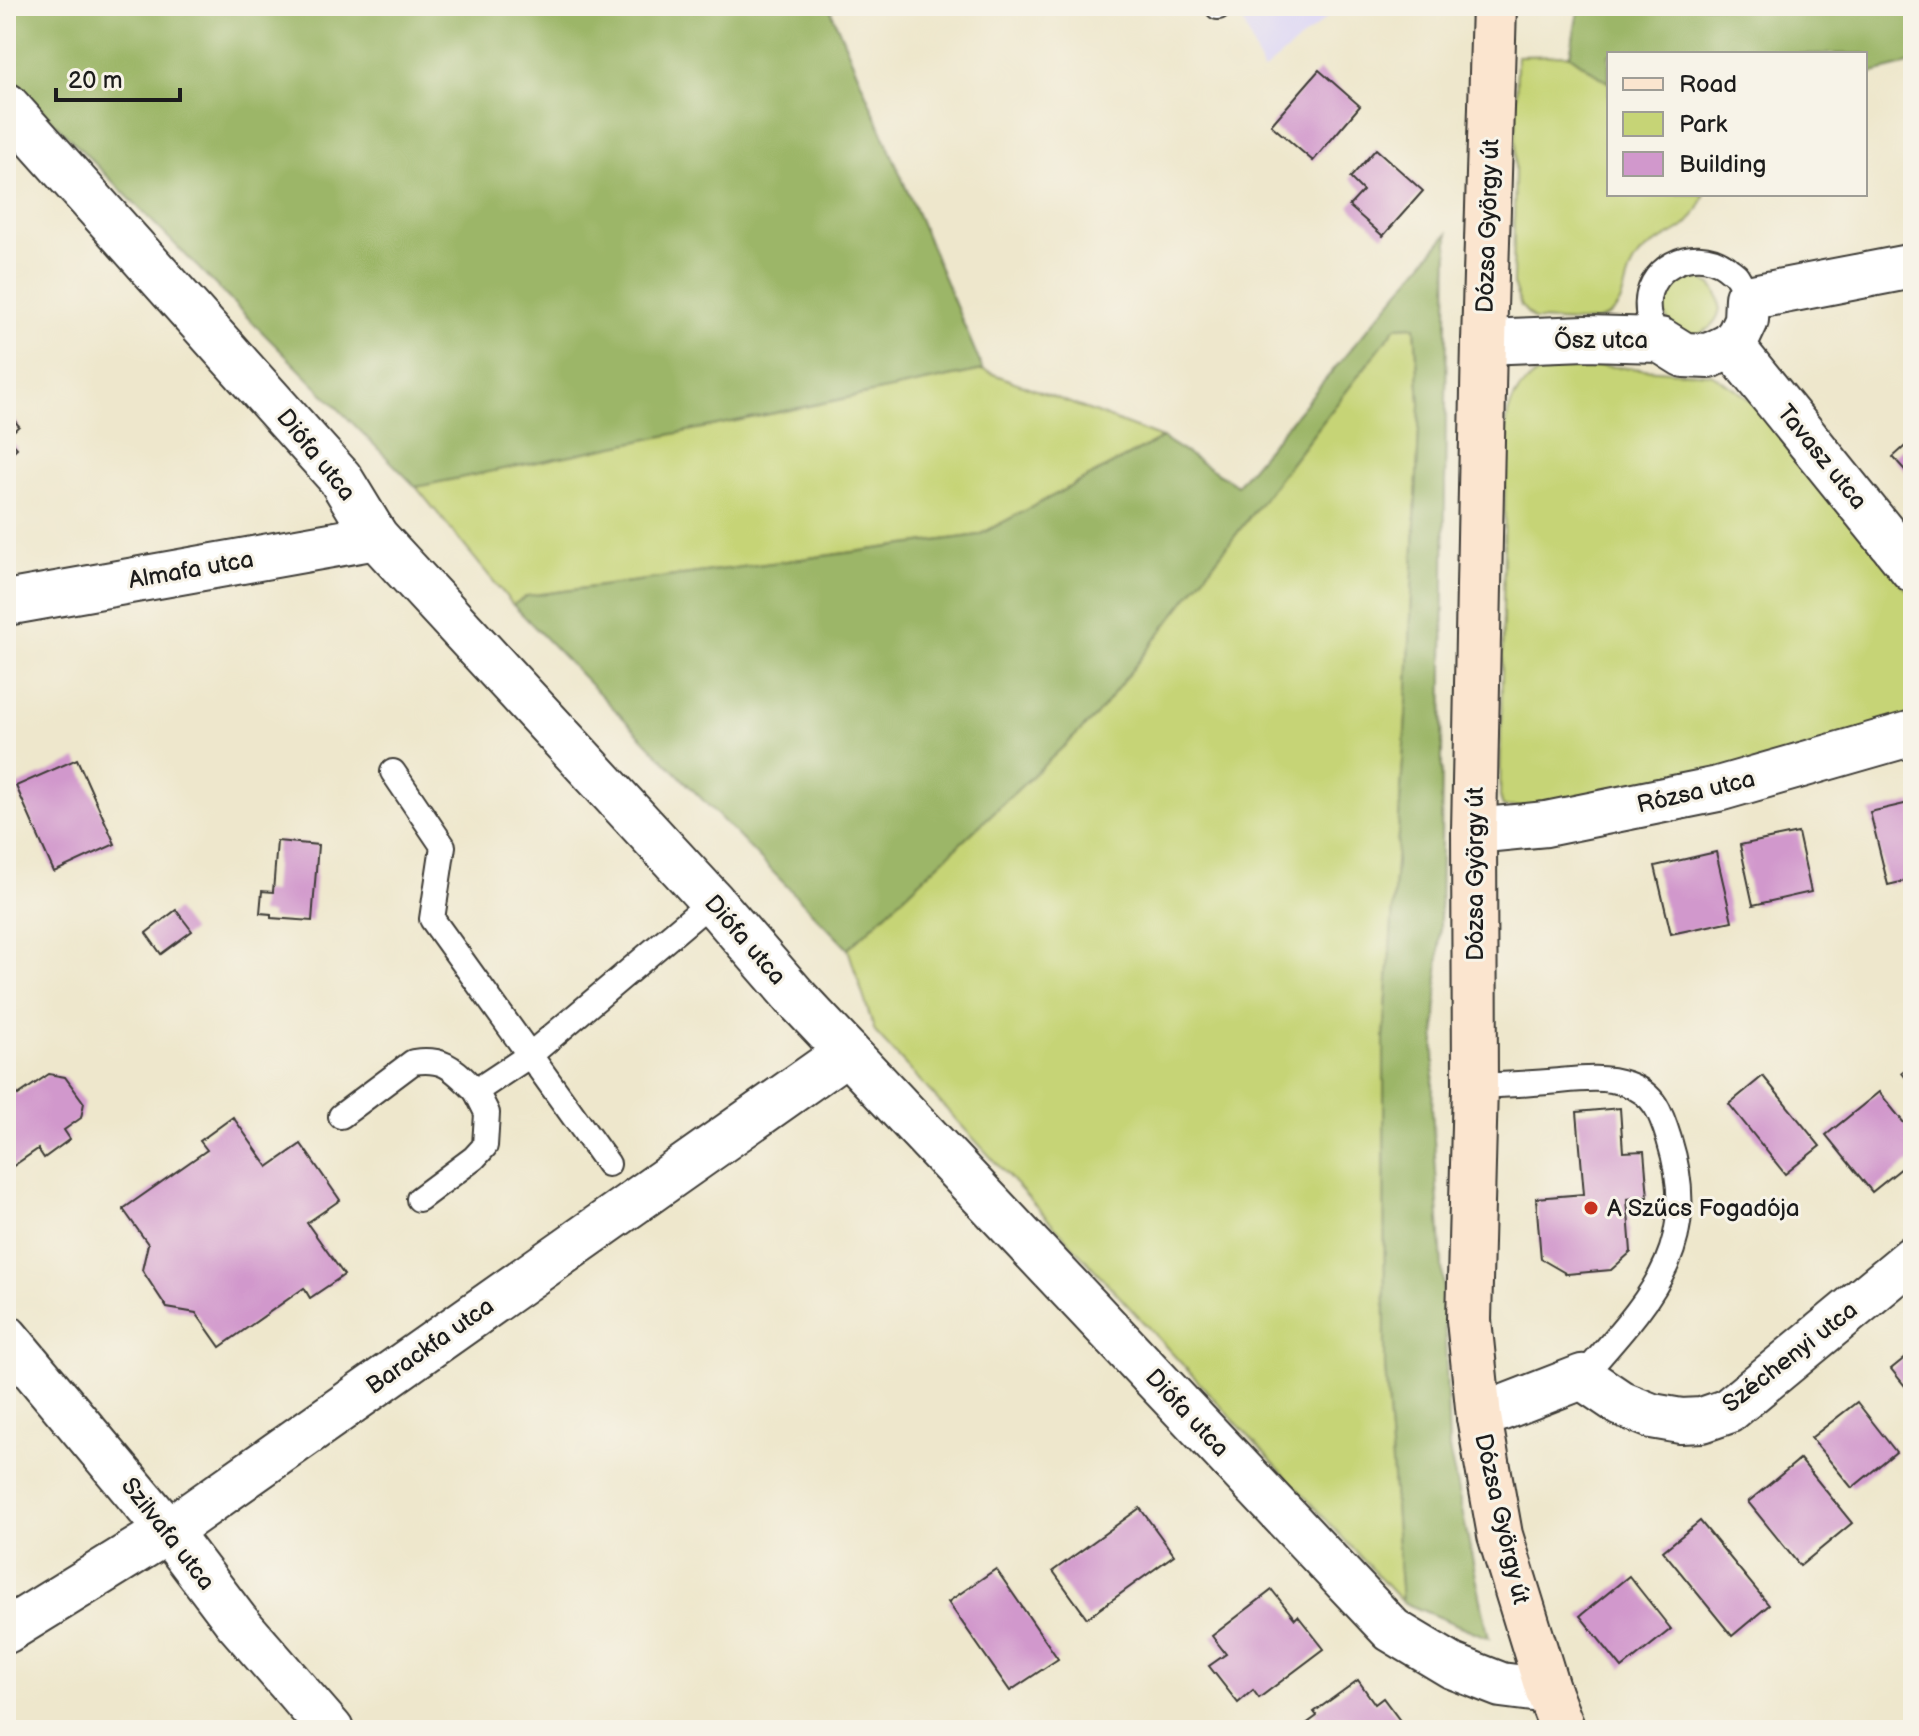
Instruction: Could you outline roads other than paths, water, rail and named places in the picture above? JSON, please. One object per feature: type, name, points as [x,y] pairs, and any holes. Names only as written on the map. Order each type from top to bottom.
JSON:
[{"type":"main road","name":"Dózsa György út","points":[[1494,6],[1474,831],[1475,1086],[1469,1320],[1479,1417],[1500,1535],[1556,1710]]},
{"type":"street","name":"Diófa utca","points":[[6,105],[340,478],[376,537],[712,901],[796,998],[1392,1630],[1452,1666],[1556,1710]]},
{"type":"street","points":[[1731,345],[1746,320],[1747,298],[1913,266]]},
{"type":"street","name":"Ősz utca","points":[[1484,342],[1586,338],[1660,340],[1684,355],[1709,356],[1731,345]]},
{"type":"street","name":"Tavasz utca","points":[[1731,345],[1913,570]]},
{"type":"street","name":"Almafa utca","points":[[6,603],[376,537]]},
{"type":"street","name":"Rózsa utca","points":[[1474,831],[1546,824],[1718,789],[1913,733]]},
{"type":"street","name":"Barackfa utca","points":[[6,1631],[168,1531],[847,1052]]},
{"type":"street","name":"Széchenyi utca","points":[[1582,1377],[1622,1404],[1652,1416],[1681,1421],[1702,1420],[1728,1411],[1913,1258]]},
{"type":"street","name":"Szilvafa utca","points":[[6,1337],[168,1531],[236,1621],[331,1730]]},
{"type":"street","points":[[1479,1417],[1582,1377]]},
{"type":"lane","points":[[1660,340],[1651,325],[1647,309],[1650,290],[1662,272],[1679,260],[1698,257],[1717,261],[1736,274],[1747,298]]},
{"type":"lane","points":[[393,772],[443,846],[432,919],[608,1164]]},
{"type":"lane","points":[[476,1091],[530,1055],[712,901]]},
{"type":"lane","points":[[341,1116],[413,1062],[440,1061],[476,1091],[487,1113],[485,1146],[474,1158],[419,1199]]},
{"type":"lane","points":[[1475,1086],[1594,1078],[1626,1083],[1648,1095],[1662,1115],[1679,1187],[1678,1231],[1666,1268],[1638,1312],[1582,1377]]},
{"type":"place","name":"A Szűcs Fogadója","points":[[1591,1208]]}]
